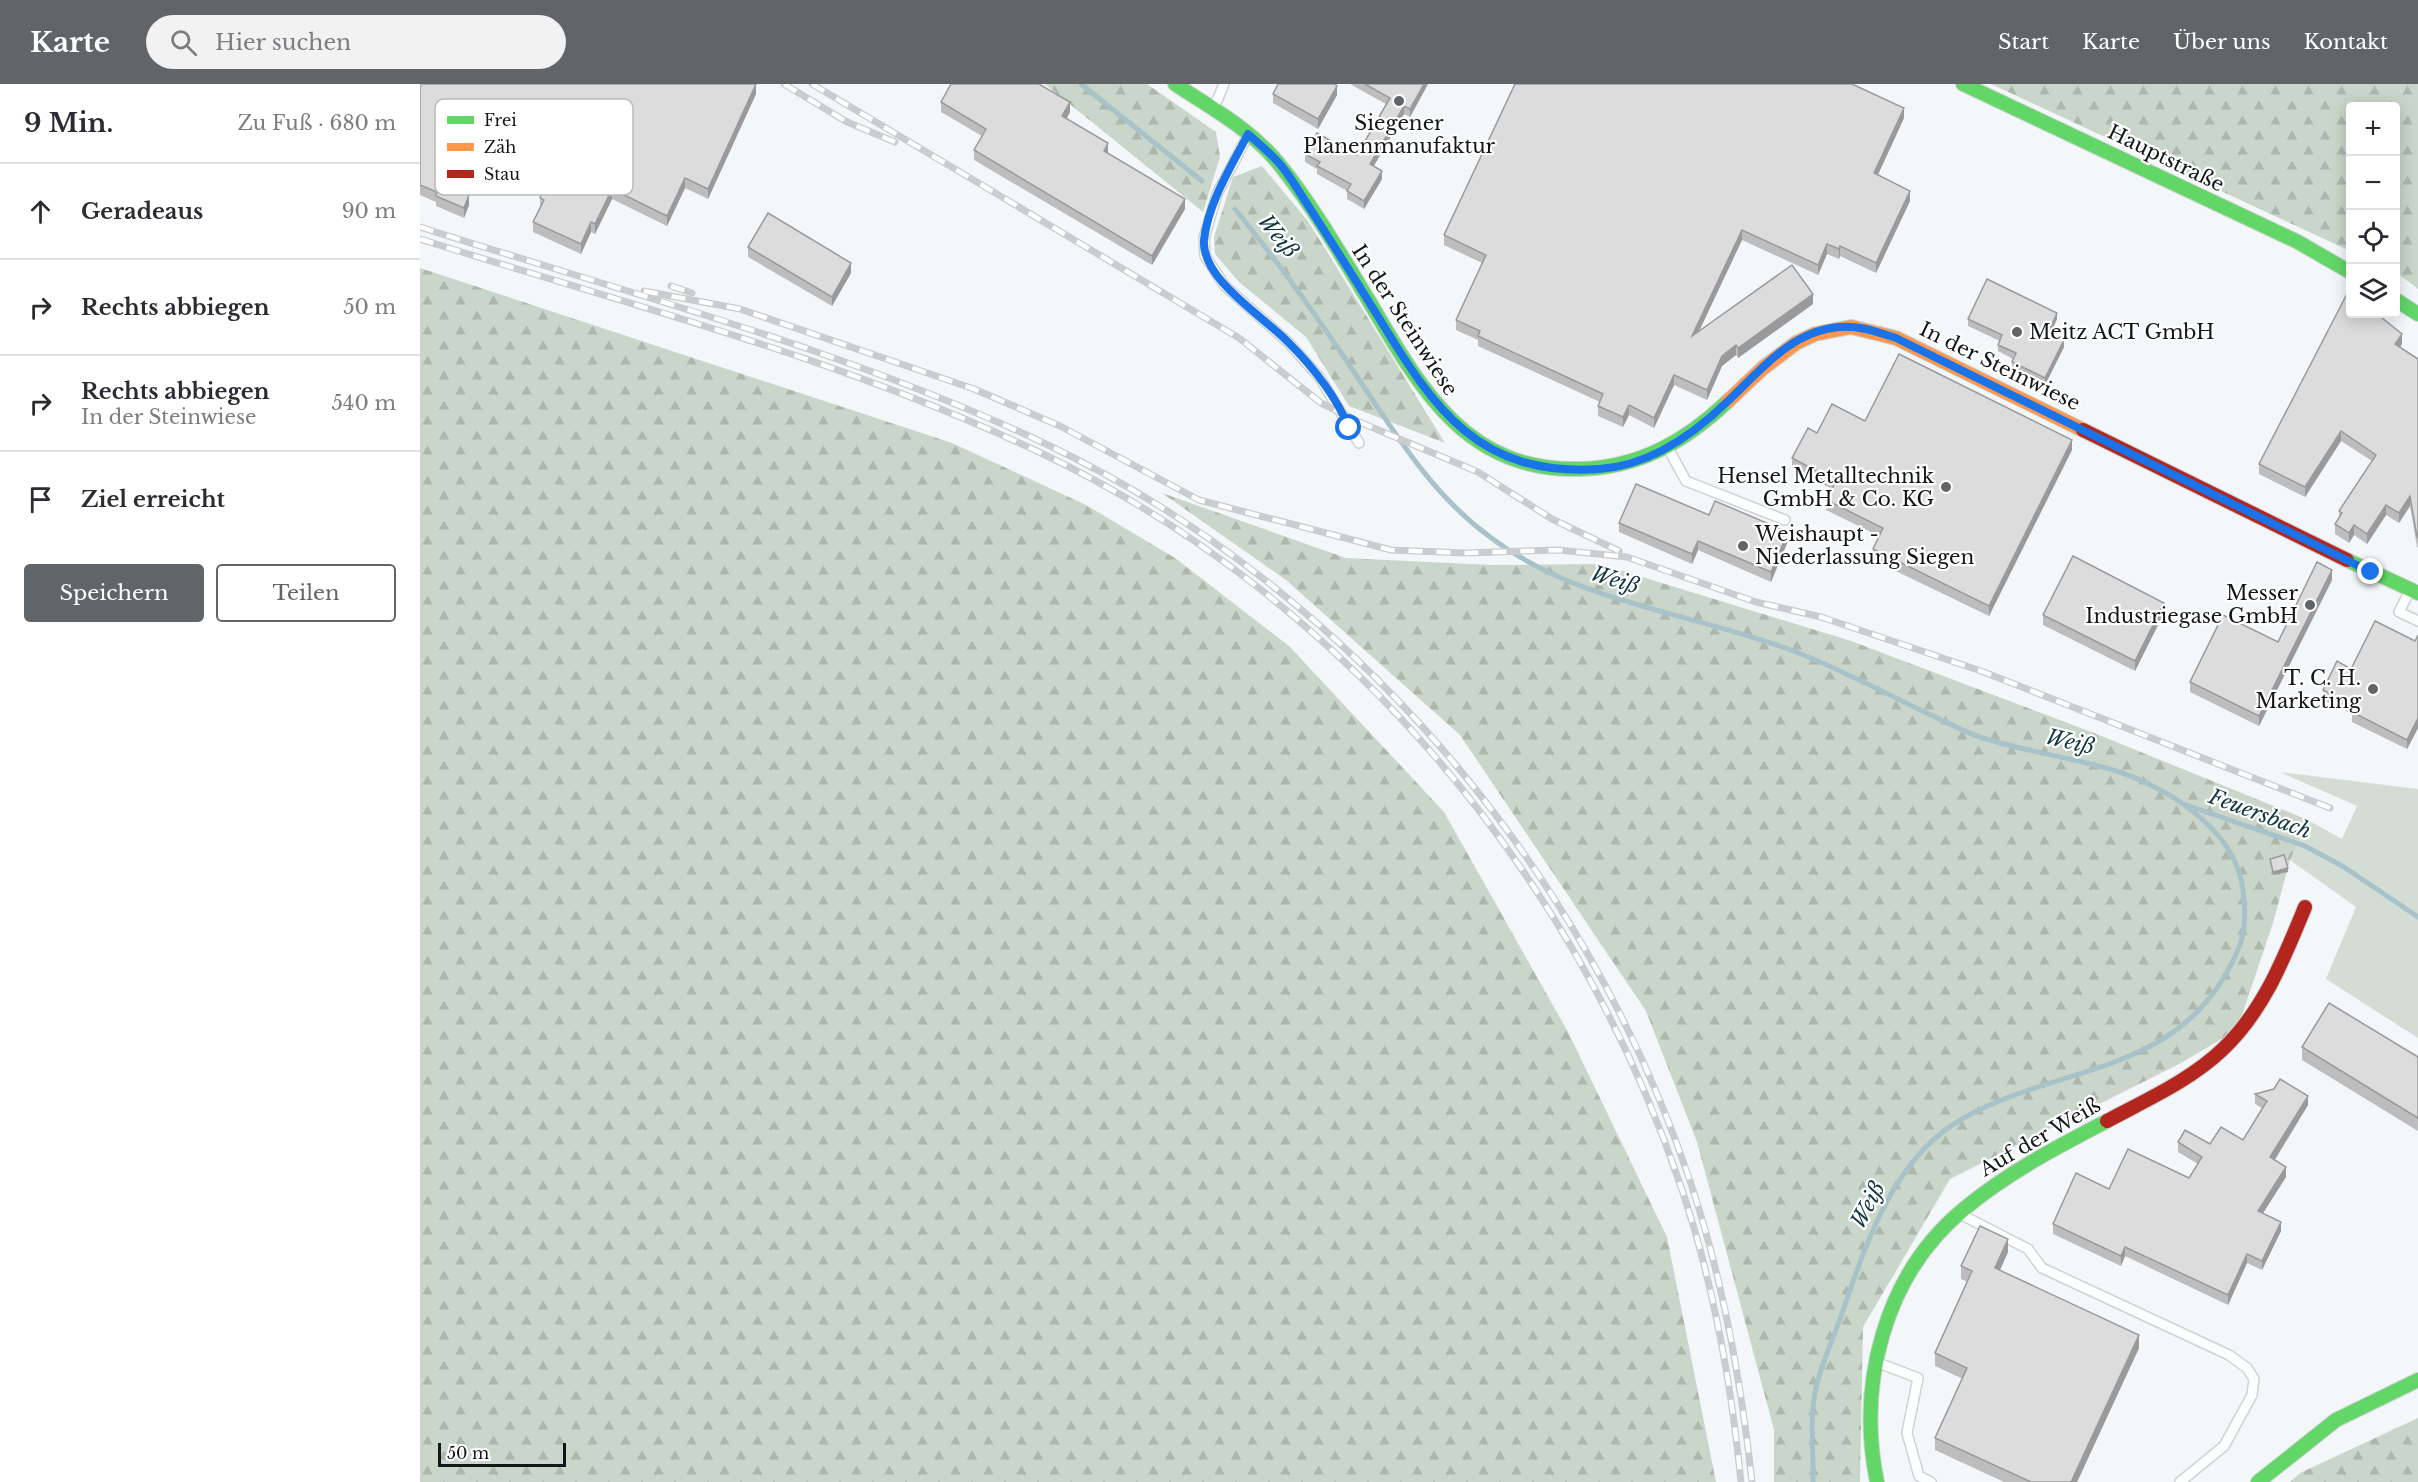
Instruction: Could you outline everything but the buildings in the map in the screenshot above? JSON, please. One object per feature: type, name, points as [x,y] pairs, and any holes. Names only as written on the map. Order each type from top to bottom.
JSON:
[{"type":"street","name":"In der Steinwiese","points":[[1175,84],[1248,134],[1279,162],[1339,253],[1415,378],[1441,411],[1473,438],[1502,454],[1536,465],[1562,470],[1601,469],[1642,460],[1668,448],[1700,427],[1782,350],[1809,335],[1838,327],[1866,328],[1907,343],[2414,591]]},
{"type":"street","name":"Hauptstraße","points":[[1963,84],[2288,237],[2346,270]]},
{"type":"street","points":[[2400,303],[2418,314]]},
{"type":"street","name":"Auf der Weiß","points":[[1877,1482],[1871,1458],[1870,1404],[1875,1361],[1895,1297],[1922,1251],[1957,1212],[2000,1179],[2190,1075],[2230,1042],[2265,997],[2305,907]]},
{"type":"street","points":[[2258,1482],[2336,1420],[2418,1380]]},
{"type":"lane","points":[[1214,110],[1224,84]]},
{"type":"lane","points":[[1248,134],[1217,194],[1204,238],[1205,256],[1225,286],[1289,343],[1320,378],[1359,443]]},
{"type":"lane","points":[[1668,448],[1686,481],[1785,520]]},
{"type":"lane","points":[[2414,591],[2399,612],[2418,621]]},
{"type":"lane","points":[[1957,1212],[1971,1222],[2028,1249],[2042,1268],[2229,1355],[2247,1368],[2254,1379],[2252,1395],[2224,1446],[2180,1482]]},
{"type":"lane","points":[[1875,1361],[1918,1378],[1907,1433],[1918,1476],[1931,1482]]},
{"type":"shaded area","points":[[2280,772],[2418,789],[2418,1038],[2326,979],[2356,907],[2290,860],[2308,820],[2342,839],[2357,806]]},
{"type":"green space","points":[[1045,84],[1147,84],[1216,132],[1220,157],[1203,212]]},
{"type":"green space","points":[[1991,84],[2418,84],[2418,289],[2400,275],[2400,102],[2346,102],[2346,249]]},
{"type":"green space","points":[[1262,166],[1308,221],[1445,443],[1349,406],[1306,337],[1239,282],[1215,254],[1214,237],[1233,177]]},
{"type":"green space","points":[[420,268],[952,443],[1086,505],[1175,558],[1289,646],[1444,812],[1568,1032],[1667,1237],[1716,1482],[420,1482]]},
{"type":"green space","points":[[1162,493],[1346,558],[1491,565],[1600,564],[1851,641],[2094,733],[2308,820],[2290,860],[2273,923],[2237,1030],[2181,1063],[1950,1179],[1863,1327],[1860,1482],[1774,1482],[1774,1430],[1697,1142],[1646,1011],[1460,735],[1286,580]]},
{"type":"green space","points":[[2418,1418],[2418,1482],[2290,1482],[2300,1473]]},
{"type":"waterway","name":"Weiß","points":[[1081,84],[1202,181]]},
{"type":"waterway","name":"Weiß","points":[[1235,209],[1306,302],[1410,455],[1428,477],[1467,519],[1524,560],[1560,578],[1597,592],[1791,650],[1845,673],[1974,735],[2010,746],[2102,767],[2147,783],[2170,795],[2210,827],[2226,846],[2237,867],[2245,906],[2244,930],[2240,945],[2214,993],[2185,1023],[2153,1045],[2117,1061],[2001,1100],[1962,1119],[1937,1136],[1916,1157],[1899,1181],[1871,1235],[1818,1379],[1813,1411],[1813,1482]]},
{"type":"waterway","name":"Feuersbach","points":[[2186,805],[2305,846],[2344,867],[2418,917]]},
{"type":"railway","points":[[784,84],[847,122],[895,142]]},
{"type":"railway","points":[[812,84],[1239,338],[1321,403],[1357,421],[1478,472],[1552,519],[1619,551]]},
{"type":"railway","points":[[420,227],[658,300],[817,352],[895,380],[1048,445],[1157,505],[1260,576],[1355,658],[1442,749],[1520,848],[1588,954],[1645,1065],[1690,1181],[1712,1255],[1736,1368],[1752,1482]]},
{"type":"railway","points":[[420,239],[814,362],[968,420],[1043,454],[1152,513],[1254,584],[1348,665],[1434,755],[1511,853],[1578,958],[1634,1069],[1680,1184],[1702,1257],[1726,1369],[1741,1482]]},
{"type":"railway","points":[[671,286],[692,293]]},
{"type":"railway","points":[[644,291],[740,309],[974,389],[1060,426],[1199,500],[1391,550],[1465,553],[1558,550],[1627,557],[1756,602],[1821,617],[1981,671],[2330,808]]},
{"type":"traffic: fast","points":[[1175,84],[1243,130],[1268,151],[1279,164],[1315,214],[1407,364],[1450,418],[1476,440],[1505,456],[1539,466],[1579,469],[1622,464],[1660,450],[1678,440],[1728,401]]},
{"type":"traffic: fast","points":[[1963,84],[2298,242],[2346,270]]},
{"type":"traffic: fast","points":[[2400,303],[2418,314]]},
{"type":"traffic: fast","points":[[2347,560],[2418,593]]},
{"type":"traffic: fast","points":[[1877,1482],[1872,1445],[1871,1407],[1875,1370],[1883,1334],[1896,1299],[1914,1266],[1936,1236],[1980,1196],[2033,1161],[2107,1121]]},
{"type":"traffic: fast","points":[[2258,1482],[2336,1420],[2418,1380]]},
{"type":"traffic: slow","points":[[1728,401],[1763,368],[1796,343],[1815,334],[1851,327],[1896,338],[2083,430]]},
{"type":"traffic: jam","points":[[2083,430],[2347,560]]},
{"type":"traffic: jam","points":[[2107,1121],[2168,1089],[2197,1070],[2237,1034],[2272,983],[2305,907]]},
{"type":"place","name":"Siegener Planenmanufaktur","points":[[1399,101]]},
{"type":"place","name":"Meitz ACT GmbH","points":[[2017,332]]},
{"type":"place","name":"Hensel Metalltechnik GmbH & Co. KG","points":[[1946,487]]},
{"type":"place","name":"Weishaupt - Niederlassung Siegen","points":[[1743,546]]},
{"type":"place","name":"Messer Industriegase GmbH","points":[[2310,605]]},
{"type":"place","name":"T. C. H. Marketing","points":[[2373,689]]},
{"type":"route","points":[[1349,428],[1344,415],[1320,378],[1289,343],[1225,286],[1205,256],[1204,238],[1217,194],[1248,134],[1279,162],[1339,253],[1415,378],[1441,411],[1473,438],[1502,454],[1536,465],[1562,470],[1601,469],[1642,460],[1668,448],[1700,427],[1782,350],[1809,335],[1838,327],[1866,328],[1896,338],[2066,420],[2371,572]]}]
